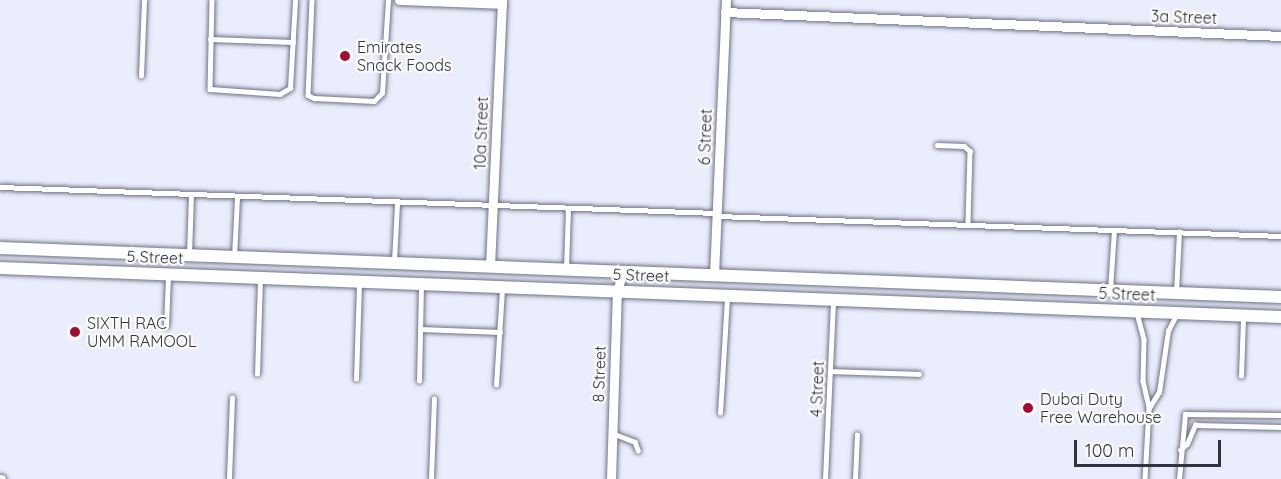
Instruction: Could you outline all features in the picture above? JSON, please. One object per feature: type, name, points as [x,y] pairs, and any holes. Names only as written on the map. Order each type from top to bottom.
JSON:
[{"type":"street","points":[[399,0],[502,2]]},
{"type":"street","name":"6 Street","points":[[714,275],[726,0]]},
{"type":"street","name":"10a Street","points":[[490,266],[502,2]]},
{"type":"street","name":"3a Street","points":[[725,12],[1281,36]]},
{"type":"street","name":"5 Street","points":[[0,248],[1281,297]]},
{"type":"street","name":"5 Street","points":[[0,268],[1135,310],[1278,319]]},
{"type":"street","name":"8 Street","points":[[611,479],[617,291],[624,271]]},
{"type":"street","points":[[1216,314],[1222,305],[1219,295]]},
{"type":"lane","points":[[141,76],[144,0]]},
{"type":"lane","points":[[212,0],[208,86],[217,92],[288,91],[295,0]]},
{"type":"lane","points":[[312,0],[308,95],[314,99],[374,101],[382,93],[388,0]]},
{"type":"lane","points":[[210,39],[293,42]]},
{"type":"lane","points":[[937,145],[964,146],[970,151],[968,224]]},
{"type":"lane","points":[[0,187],[1281,236]]},
{"type":"lane","points":[[189,256],[191,195]]},
{"type":"lane","points":[[234,257],[237,197]]},
{"type":"lane","points":[[394,262],[397,203]]},
{"type":"lane","points":[[566,269],[568,209]]},
{"type":"lane","points":[[1110,290],[1114,230]]},
{"type":"lane","points":[[1176,293],[1179,232]]},
{"type":"lane","points":[[166,326],[168,274]]},
{"type":"lane","points":[[257,374],[260,277]]},
{"type":"lane","points":[[356,379],[359,281]]},
{"type":"lane","points":[[419,381],[421,284]]},
{"type":"lane","points":[[496,385],[502,287]]},
{"type":"lane","points":[[720,413],[728,296]]},
{"type":"lane","name":"4 Street","points":[[825,479],[832,300]]},
{"type":"lane","points":[[1135,310],[1143,329],[1143,381],[1149,408],[1145,479]]},
{"type":"lane","points":[[1149,408],[1159,392],[1168,331],[1177,313]]},
{"type":"lane","points":[[1241,376],[1243,315]]},
{"type":"lane","points":[[420,329],[500,332]]},
{"type":"lane","points":[[830,371],[919,374]]},
{"type":"lane","points":[[229,479],[232,398]]},
{"type":"lane","points":[[431,479],[434,399]]},
{"type":"lane","points":[[1179,479],[1182,417],[1188,412],[1281,416]]},
{"type":"lane","points":[[1180,450],[1187,444],[1195,425],[1281,427]]},
{"type":"lane","points":[[612,433],[635,442],[638,450]]},
{"type":"lane","points":[[855,479],[857,435]]},
{"type":"place","name":"Emirates Snack Foods","points":[[345,56]]},
{"type":"place","name":"SIXTH RAC UMM RAMOOL","points":[[75,332]]},
{"type":"place","name":"Dubai Duty Free Warehouse","points":[[1028,408]]}]
